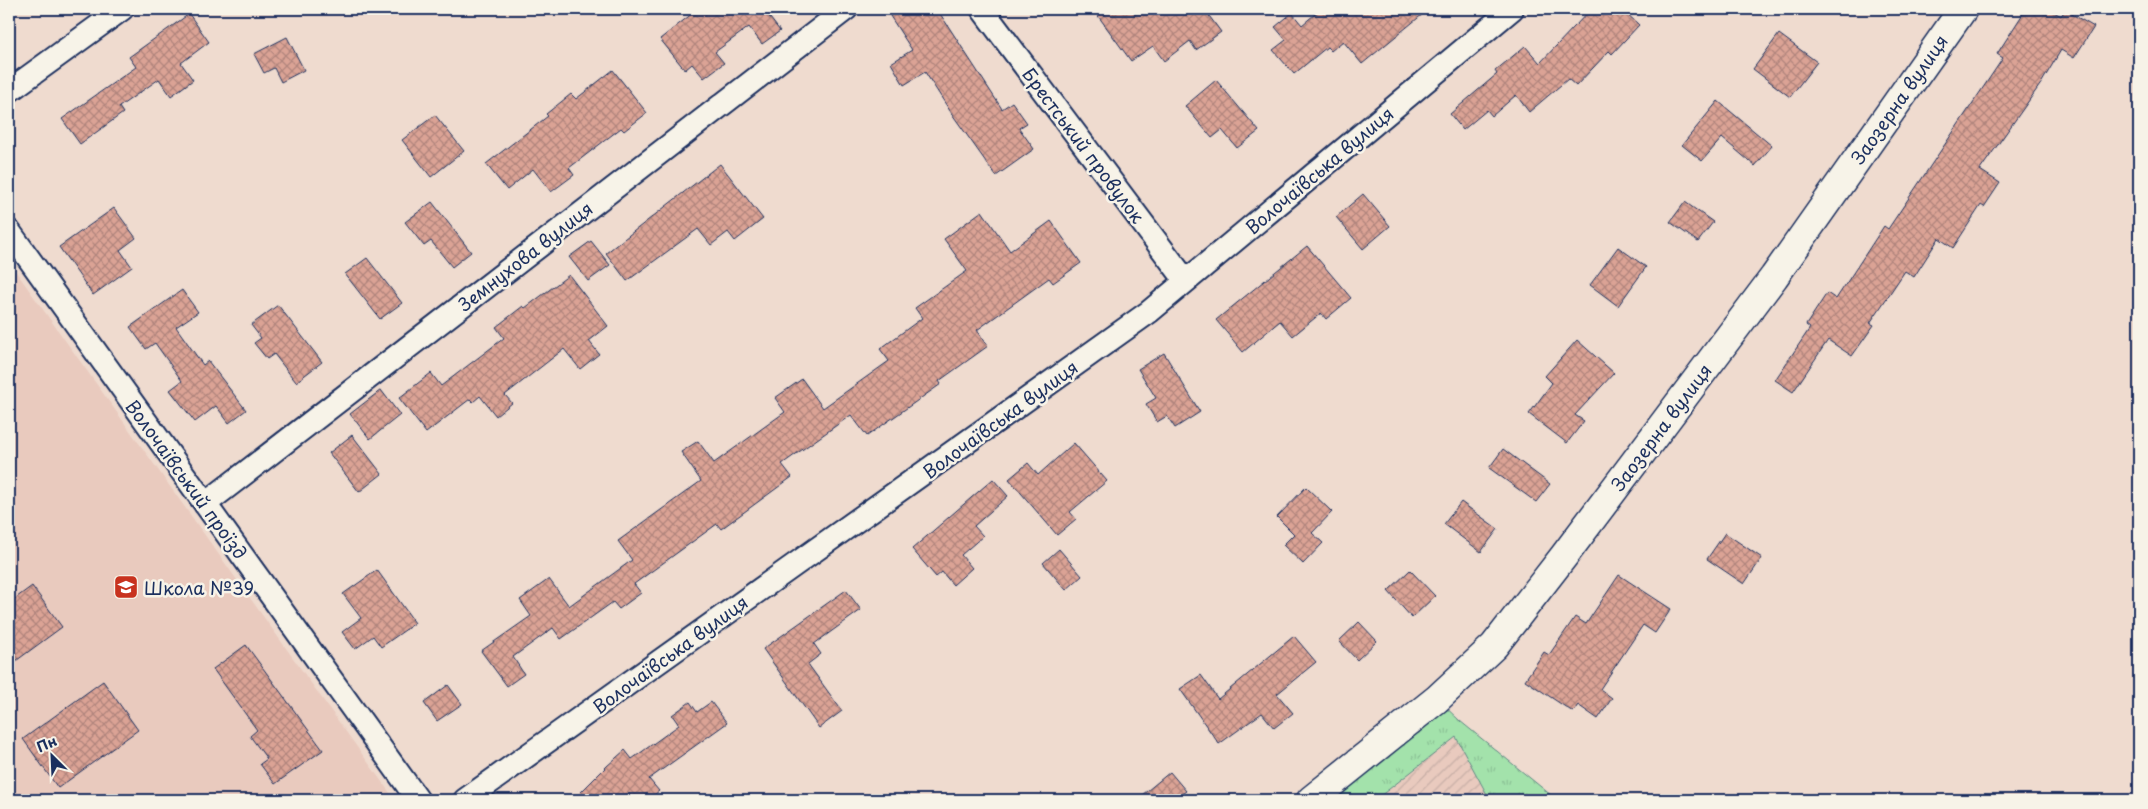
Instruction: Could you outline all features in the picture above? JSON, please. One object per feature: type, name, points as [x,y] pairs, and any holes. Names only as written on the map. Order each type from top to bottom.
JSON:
[{"type":"street","points":[[9,91],[122,9]]},
{"type":"street","name":"Земнухова вулиця","points":[[205,504],[846,9]]},
{"type":"street","name":"Брестський провулок","points":[[982,9],[1186,281]]},
{"type":"street","name":"Волочаївська вулиця","points":[[465,800],[1149,312],[1512,9]]},
{"type":"street","name":"Заозерна вулиця","points":[[1311,800],[1437,699],[1494,646],[1768,285],[1963,9]]},
{"type":"street","name":"Волочаївський проїзд","points":[[9,231],[418,800]]},
{"type":"shaded area","name":"Школа №39","points":[[9,262],[62,336],[395,800],[9,800]]},
{"type":"shaded area","points":[[1456,737],[1490,800],[1375,800]]},
{"type":"green space","points":[[1437,699],[1460,721],[1557,800],[1490,800],[1456,737],[1375,800],[1311,800]]},
{"type":"building","points":[[698,9],[774,9],[767,14],[780,31],[762,44],[749,27],[715,52],[724,63],[704,78],[692,64],[685,70],[660,39]]},
{"type":"building","points":[[901,9],[937,9],[1002,109],[1012,102],[1027,123],[1019,128],[1034,149],[996,176],[925,72],[904,85],[891,63],[912,50],[890,16]]},
{"type":"building","points":[[1093,9],[1204,9],[1221,32],[1196,50],[1190,41],[1164,61],[1153,46],[1131,61]]},
{"type":"building","points":[[1321,9],[1429,9],[1362,64],[1343,41],[1331,51],[1327,47],[1294,74],[1273,50],[1286,40],[1275,27],[1292,13],[1302,25]]},
{"type":"building","points":[[1591,9],[1622,9],[1639,25],[1612,54],[1609,51],[1576,86],[1568,79],[1529,112],[1516,95],[1492,116],[1487,110],[1463,130],[1450,114],[1497,74],[1495,71],[1525,46],[1540,63]]},
{"type":"building","points":[[2026,9],[2049,9],[2061,16],[2065,10],[2094,27],[2074,58],[2061,50],[2042,82],[1980,170],[2000,183],[1984,207],[1981,205],[1953,248],[1939,238],[1914,277],[1905,271],[1870,323],[1874,325],[1852,356],[1828,340],[1793,392],[1775,380],[1810,328],[1806,325],[1827,293],[1836,299],[1884,226],[1888,229],[2003,58],[1997,54]]},
{"type":"building","points":[[189,14],[209,42],[181,63],[193,80],[171,96],[159,79],[119,107],[123,113],[80,144],[62,119],[136,67],[129,57]]},
{"type":"building","points":[[1779,34],[1817,62],[1790,97],[1753,69]]},
{"type":"building","points":[[287,37],[304,70],[281,82],[274,68],[264,73],[254,54]]},
{"type":"building","points":[[613,70],[647,113],[624,131],[621,128],[569,168],[574,175],[551,192],[533,169],[507,190],[486,164],[548,116],[546,114],[571,94],[576,99]]},
{"type":"building","points":[[1216,80],[1259,131],[1237,148],[1222,130],[1212,138],[1185,106]]},
{"type":"building","points":[[1718,101],[1772,146],[1755,166],[1722,138],[1702,161],[1682,145]]},
{"type":"building","points":[[435,115],[464,151],[431,177],[402,140]]},
{"type":"building","points":[[720,164],[763,219],[735,241],[728,232],[711,245],[698,229],[627,281],[606,253]]},
{"type":"building","points":[[1363,194],[1390,226],[1363,249],[1336,217]]},
{"type":"building","points":[[432,202],[471,252],[452,267],[431,241],[424,246],[405,222]]},
{"type":"building","points":[[1685,202],[1713,222],[1698,242],[1670,222]]},
{"type":"building","points":[[114,208],[136,238],[120,250],[132,267],[93,295],[59,247]]},
{"type":"building","points":[[982,211],[1010,251],[1051,221],[1081,263],[1053,283],[1049,278],[977,330],[988,346],[939,381],[941,384],[867,436],[851,415],[782,464],[792,477],[721,529],[717,524],[634,584],[641,593],[619,609],[613,602],[561,639],[553,628],[513,657],[524,674],[507,686],[481,651],[531,616],[520,600],[549,579],[569,606],[632,560],[618,541],[701,481],[681,452],[698,441],[714,463],[785,412],[775,398],[802,379],[823,408],[889,361],[880,349],[922,318],[915,308],[967,271],[944,239]]},
{"type":"building","points":[[591,241],[610,265],[588,281],[569,257]]},
{"type":"building","points":[[1307,246],[1351,298],[1326,319],[1321,313],[1293,336],[1280,321],[1243,352],[1216,320]]},
{"type":"building","points":[[1618,247],[1646,267],[1618,306],[1590,285]]},
{"type":"building","points":[[367,258],[402,303],[380,319],[345,274]]},
{"type":"building","points":[[569,275],[608,326],[589,341],[599,354],[580,369],[564,349],[505,395],[512,403],[496,416],[480,396],[473,402],[470,399],[426,433],[399,398],[431,373],[441,386],[504,338],[496,327]]},
{"type":"building","points":[[182,290],[198,312],[176,327],[203,365],[208,361],[246,410],[229,423],[216,406],[195,422],[170,390],[182,381],[155,343],[146,349],[130,327]]},
{"type":"building","points":[[278,305],[322,362],[296,382],[274,354],[267,359],[254,343],[261,338],[251,325]]},
{"type":"building","points":[[1577,340],[1614,373],[1575,415],[1584,421],[1567,443],[1529,414],[1552,383],[1545,376]]},
{"type":"building","points":[[1164,353],[1200,412],[1175,428],[1167,416],[1157,422],[1146,404],[1156,398],[1138,369]]},
{"type":"building","points":[[381,390],[400,415],[370,439],[350,414]]},
{"type":"building","points":[[352,435],[382,474],[359,492],[329,453]]},
{"type":"building","points":[[1074,443],[1107,481],[1070,512],[1076,519],[1057,535],[1009,479],[1028,463],[1038,475]]},
{"type":"building","points":[[1503,449],[1550,484],[1536,502],[1489,468]]},
{"type":"building","points":[[993,479],[1008,496],[974,526],[983,536],[961,555],[972,568],[953,585],[942,572],[936,577],[912,549]]},
{"type":"building","points":[[1306,487],[1332,512],[1312,533],[1323,543],[1303,564],[1283,545],[1294,534],[1277,517]]},
{"type":"building","points":[[1461,502],[1498,529],[1481,552],[1444,524]]},
{"type":"building","points":[[1725,533],[1762,558],[1744,584],[1707,559]]},
{"type":"building","points":[[1059,549],[1082,576],[1066,590],[1043,563]]},
{"type":"building","points":[[377,570],[415,623],[381,647],[373,636],[355,649],[342,632],[361,618],[343,594]]},
{"type":"building","points":[[1410,570],[1435,596],[1412,618],[1388,591]]},
{"type":"building","points":[[1619,575],[1671,609],[1655,633],[1643,625],[1600,689],[1612,698],[1598,719],[1578,705],[1573,712],[1525,680],[1544,652],[1549,655],[1575,617],[1586,624]]},
{"type":"building","points":[[32,586],[62,627],[9,666],[9,603]]},
{"type":"building","points":[[846,590],[861,610],[814,644],[821,654],[808,664],[842,711],[819,728],[763,649]]},
{"type":"building","points":[[1359,622],[1377,641],[1357,660],[1339,641]]},
{"type":"building","points":[[1294,636],[1316,662],[1277,694],[1293,713],[1274,728],[1262,713],[1219,744],[1180,689],[1201,675],[1218,699]]},
{"type":"building","points":[[246,645],[323,750],[275,784],[260,764],[267,759],[250,736],[257,730],[213,669]]},
{"type":"building","points":[[103,681],[138,730],[58,788],[23,739]]},
{"type":"building","points":[[448,685],[462,704],[437,721],[424,703]]},
{"type":"building","points":[[690,702],[697,712],[711,702],[727,723],[649,779],[659,791],[648,800],[573,800],[625,750],[632,759],[679,725],[672,715]]},
{"type":"building","points":[[1170,772],[1186,791],[1174,800],[1136,800]]},
{"type":"place","name":"Школа №39","points":[[126,587]]}]
